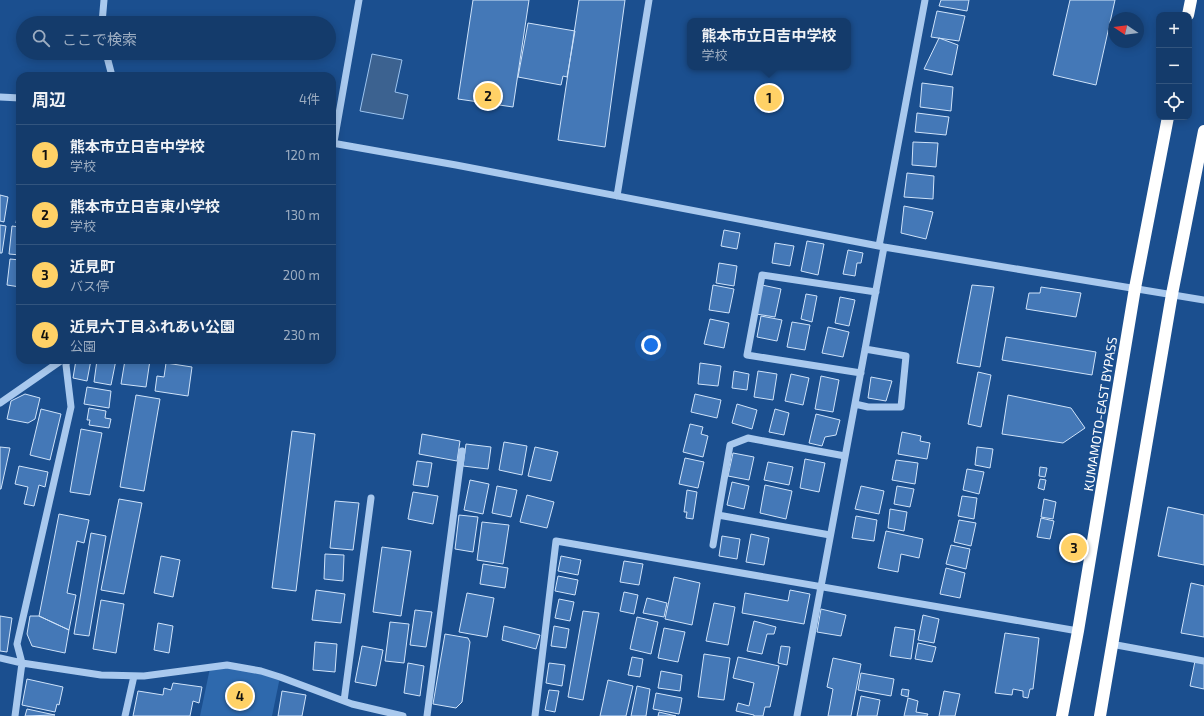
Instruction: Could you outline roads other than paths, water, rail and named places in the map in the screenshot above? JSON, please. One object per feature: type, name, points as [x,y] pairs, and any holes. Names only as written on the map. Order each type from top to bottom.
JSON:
[{"type":"highway","points":[[1188,12],[1190,0]]},
{"type":"highway","name":"KUMAMOTO-EAST BYPASS","points":[[1062,716],[1078,631],[1135,288],[1167,120]]},
{"type":"highway","points":[[1100,716],[1111,644],[1172,294],[1204,131]]},
{"type":"street","points":[[103,16],[104,0]]},
{"type":"street","points":[[336,126],[359,0]]},
{"type":"street","points":[[616,196],[648,0]]},
{"type":"street","points":[[797,716],[876,292],[882,246],[925,0]]},
{"type":"street","points":[[108,60],[111,72]]},
{"type":"street","points":[[0,97],[16,98]]},
{"type":"street","points":[[336,143],[882,246],[1204,300]]},
{"type":"street","points":[[861,373],[747,355],[762,275],[876,292]]},
{"type":"street","points":[[855,404],[868,407],[901,407],[906,356],[865,349]]},
{"type":"street","points":[[0,402],[56,364]]},
{"type":"street","points":[[15,716],[22,663],[17,644],[71,407],[66,364]]},
{"type":"street","points":[[713,545],[730,445],[748,438],[845,456]]},
{"type":"street","points":[[427,716],[462,451]]},
{"type":"street","points":[[344,701],[370,498]]},
{"type":"street","points":[[718,516],[830,535]]},
{"type":"street","points":[[535,716],[556,541],[1078,631]]},
{"type":"street","points":[[1111,644],[1204,660]]},
{"type":"street","points":[[0,658],[22,663],[101,675],[144,676],[227,666],[261,671],[280,676],[344,701],[403,716]]},
{"type":"street","points":[[126,716],[134,676]]},
{"type":"place","name":"熊本市立日吉東小学校","points":[[488,96]]},
{"type":"place","name":"熊本市立日吉中学校","points":[[769,98]]},
{"type":"place","name":"近見町","points":[[1074,548]]},
{"type":"place","name":"近見六丁目ふれあい公園","points":[[240,696]]}]
